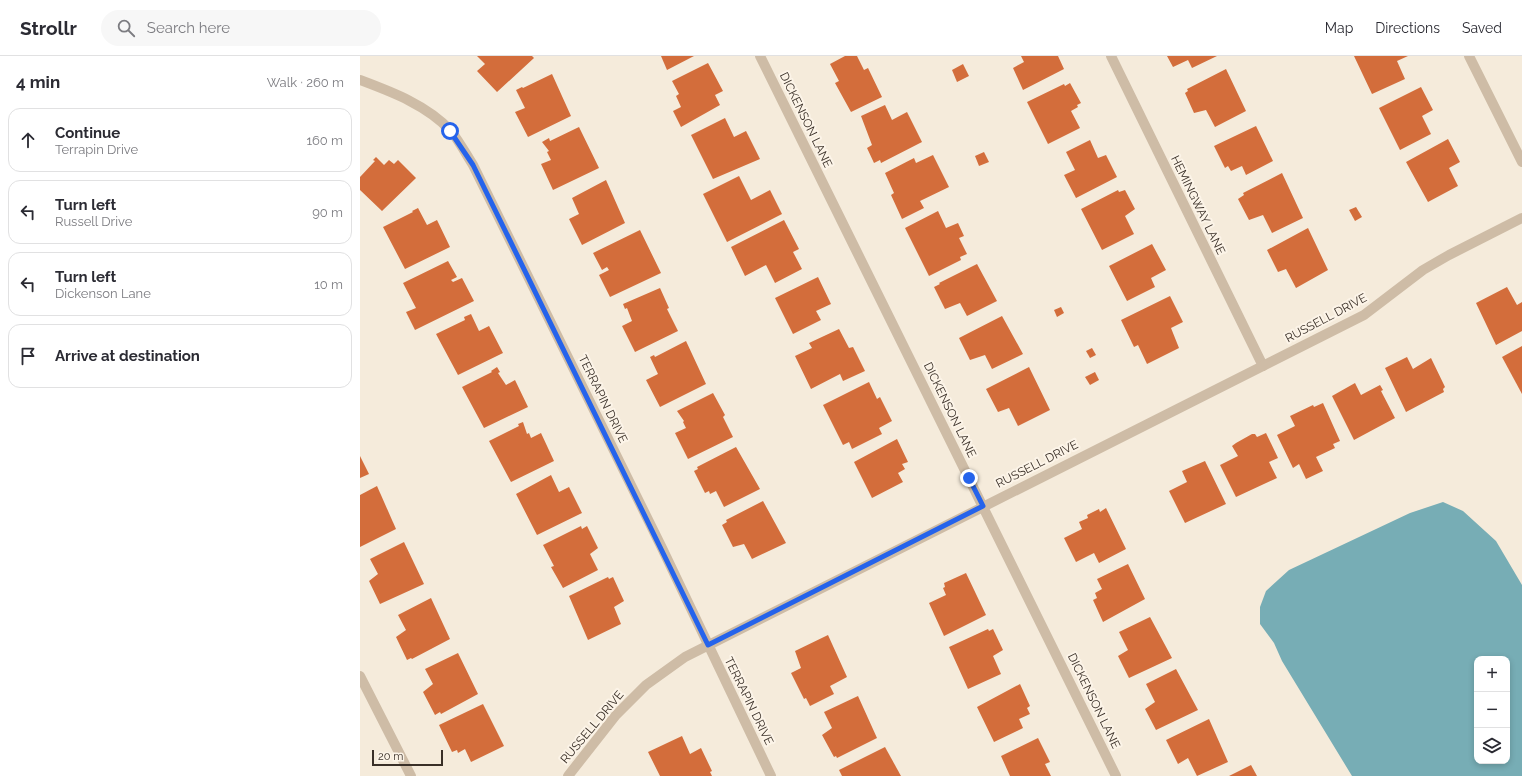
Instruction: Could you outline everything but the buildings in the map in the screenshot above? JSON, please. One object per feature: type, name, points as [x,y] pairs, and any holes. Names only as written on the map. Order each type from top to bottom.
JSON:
[{"type":"street","name":"DICKENSON LANE","points":[[760,56],[1116,776]]},
{"type":"street","name":"HEMINGWAY LANE","points":[[1111,56],[1263,366]]},
{"type":"street","points":[[1469,56],[1522,162]]},
{"type":"street","name":"TERRAPIN DRIVE","points":[[360,80],[396,94],[425,110],[450,131],[473,165],[771,776]]},
{"type":"street","name":"RUSSELL DRIVE","points":[[568,776],[616,715],[646,686],[685,657],[1364,315],[1423,270],[1522,218]]},
{"type":"street","points":[[360,676],[411,776]]},
{"type":"water","points":[[1443,502],[1463,511],[1496,541],[1522,585],[1522,776],[1352,776],[1282,661],[1274,643],[1260,624],[1260,607],[1266,591],[1289,570],[1410,513]]},
{"type":"route","points":[[450,131],[473,165],[662,548],[708,645],[983,506],[969,478]]}]
